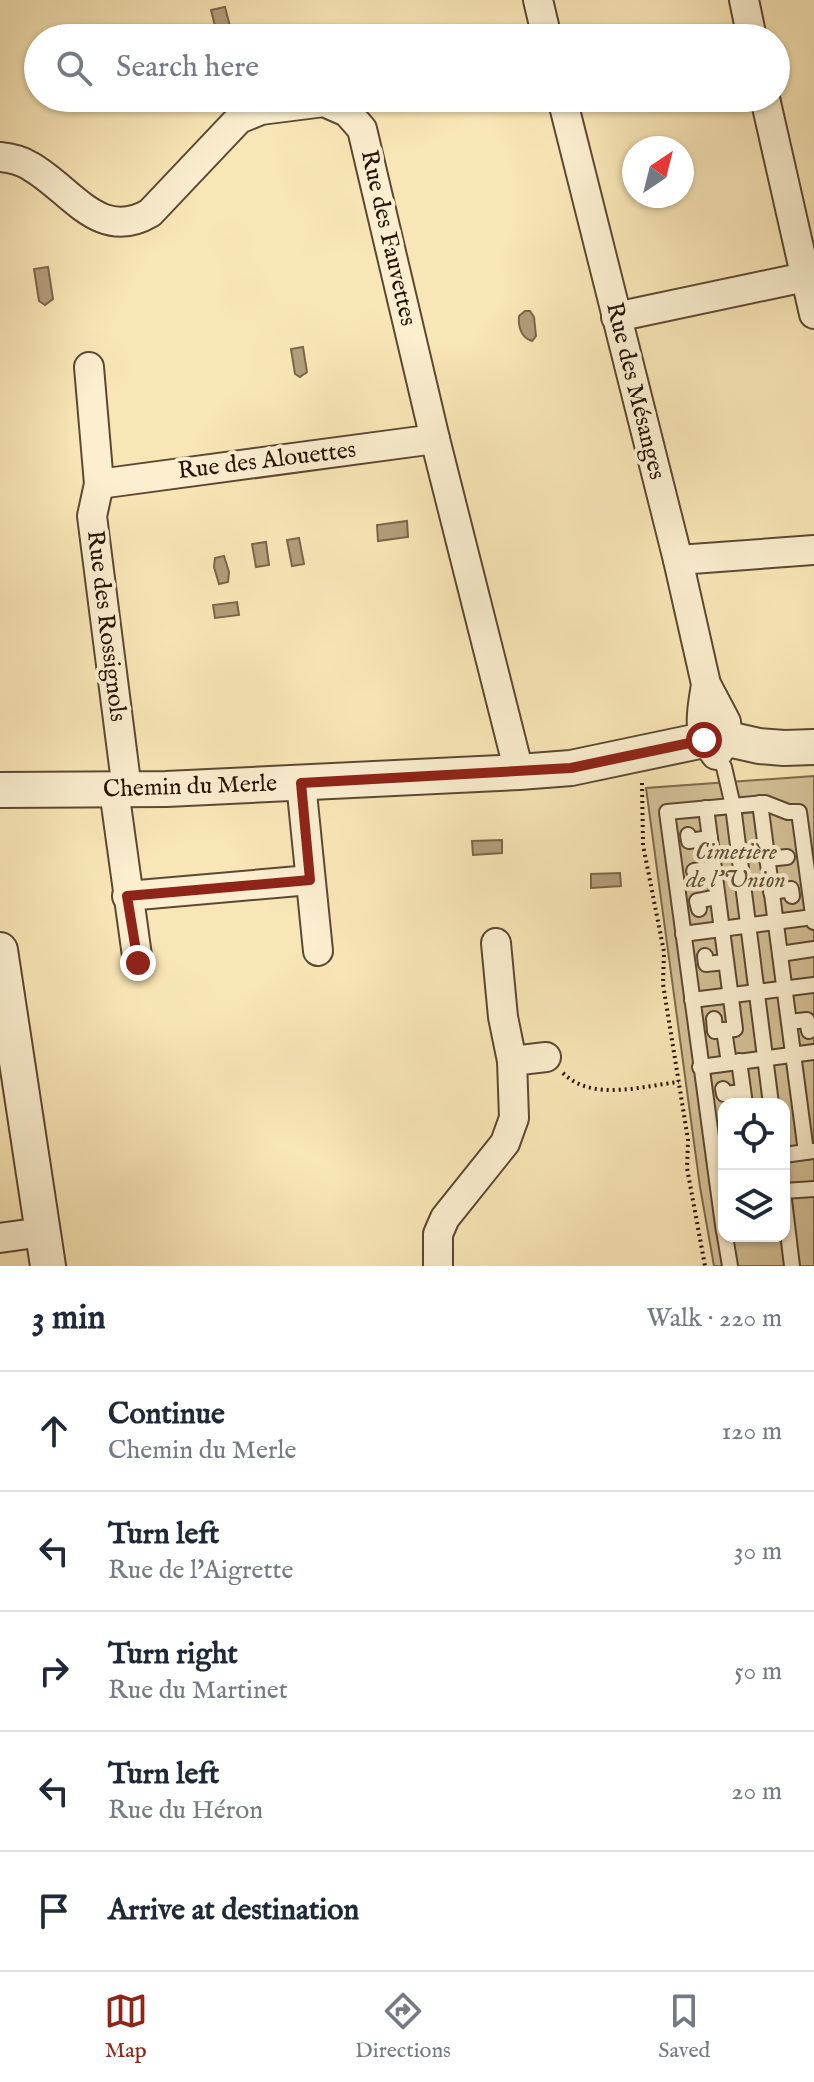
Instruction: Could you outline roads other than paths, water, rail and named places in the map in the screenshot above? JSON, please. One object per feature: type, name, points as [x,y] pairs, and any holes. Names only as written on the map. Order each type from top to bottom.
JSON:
[{"type":"street","points":[[538,0],[544,24]]},
{"type":"street","points":[[744,0],[749,24]]},
{"type":"street","name":"Rue des Fauvettes","points":[[0,157],[27,164],[97,218],[119,223],[136,221],[150,213],[239,119],[256,112]]},
{"type":"street","name":"Rue des Fauvettes","points":[[347,112],[362,129],[435,439],[519,772]]},
{"type":"street","name":"Rue des Mésanges","points":[[565,112],[706,684],[726,722],[716,745]]},
{"type":"street","points":[[768,112],[814,314]]},
{"type":"street","points":[[616,317],[805,277]]},
{"type":"street","name":"Rue des Rossignols","points":[[89,367],[99,484],[92,516],[120,790],[127,896],[138,963]]},
{"type":"street","name":"Rue des Alouettes","points":[[99,484],[435,439]]},
{"type":"street","points":[[678,560],[814,550]]},
{"type":"street","name":"Chemin du Merle","points":[[716,745],[772,761],[814,759]]},
{"type":"street","name":"Chemin du Merle","points":[[0,790],[120,790],[571,768],[628,771],[658,767],[695,756],[716,745],[814,747]]},
{"type":"street","points":[[301,783],[318,951]]},
{"type":"street","points":[[127,896],[310,880]]},
{"type":"street","points":[[438,1266],[438,1234],[445,1218],[505,1143],[511,1131],[516,1099],[503,1017],[496,943]]},
{"type":"street","points":[[0,950],[48,1266]]},
{"type":"street","points":[[512,1061],[546,1057]]},
{"type":"street","points":[[0,1238],[43,1232]]},
{"type":"lane","points":[[716,745],[733,806],[770,1098]]},
{"type":"lane","points":[[760,803],[797,1084],[808,1119],[810,1152],[790,1154]]},
{"type":"lane","points":[[683,934],[814,920],[807,811],[788,812],[760,803],[667,812],[700,1067],[718,1157]]},
{"type":"lane","points":[[706,808],[735,1029],[719,1024],[744,1098],[724,1094],[723,1089]]},
{"type":"lane","points":[[688,835],[689,841],[710,838]]},
{"type":"lane","points":[[767,859],[787,857]]},
{"type":"lane","points":[[694,871],[714,868]]},
{"type":"lane","points":[[771,892],[791,889],[792,896]]},
{"type":"lane","points":[[699,909],[697,901],[717,897]]},
{"type":"lane","points":[[780,954],[814,949]]},
{"type":"lane","points":[[705,956],[706,964],[726,962]]},
{"type":"lane","points":[[692,1000],[814,985]]},
{"type":"lane","points":[[789,1022],[807,1020],[809,1031]]},
{"type":"lane","points":[[700,1067],[814,1052]]},
{"type":"lane","points":[[797,1084],[814,1082]]},
{"type":"lane","points":[[790,1191],[814,1189]]},
{"type":"lane","points":[[726,1242],[730,1266]]},
{"type":"lane","points":[[789,1242],[792,1266]]},
{"type":"park label","name":"Cimetière de l'Union","points":[[736,866]]}]
